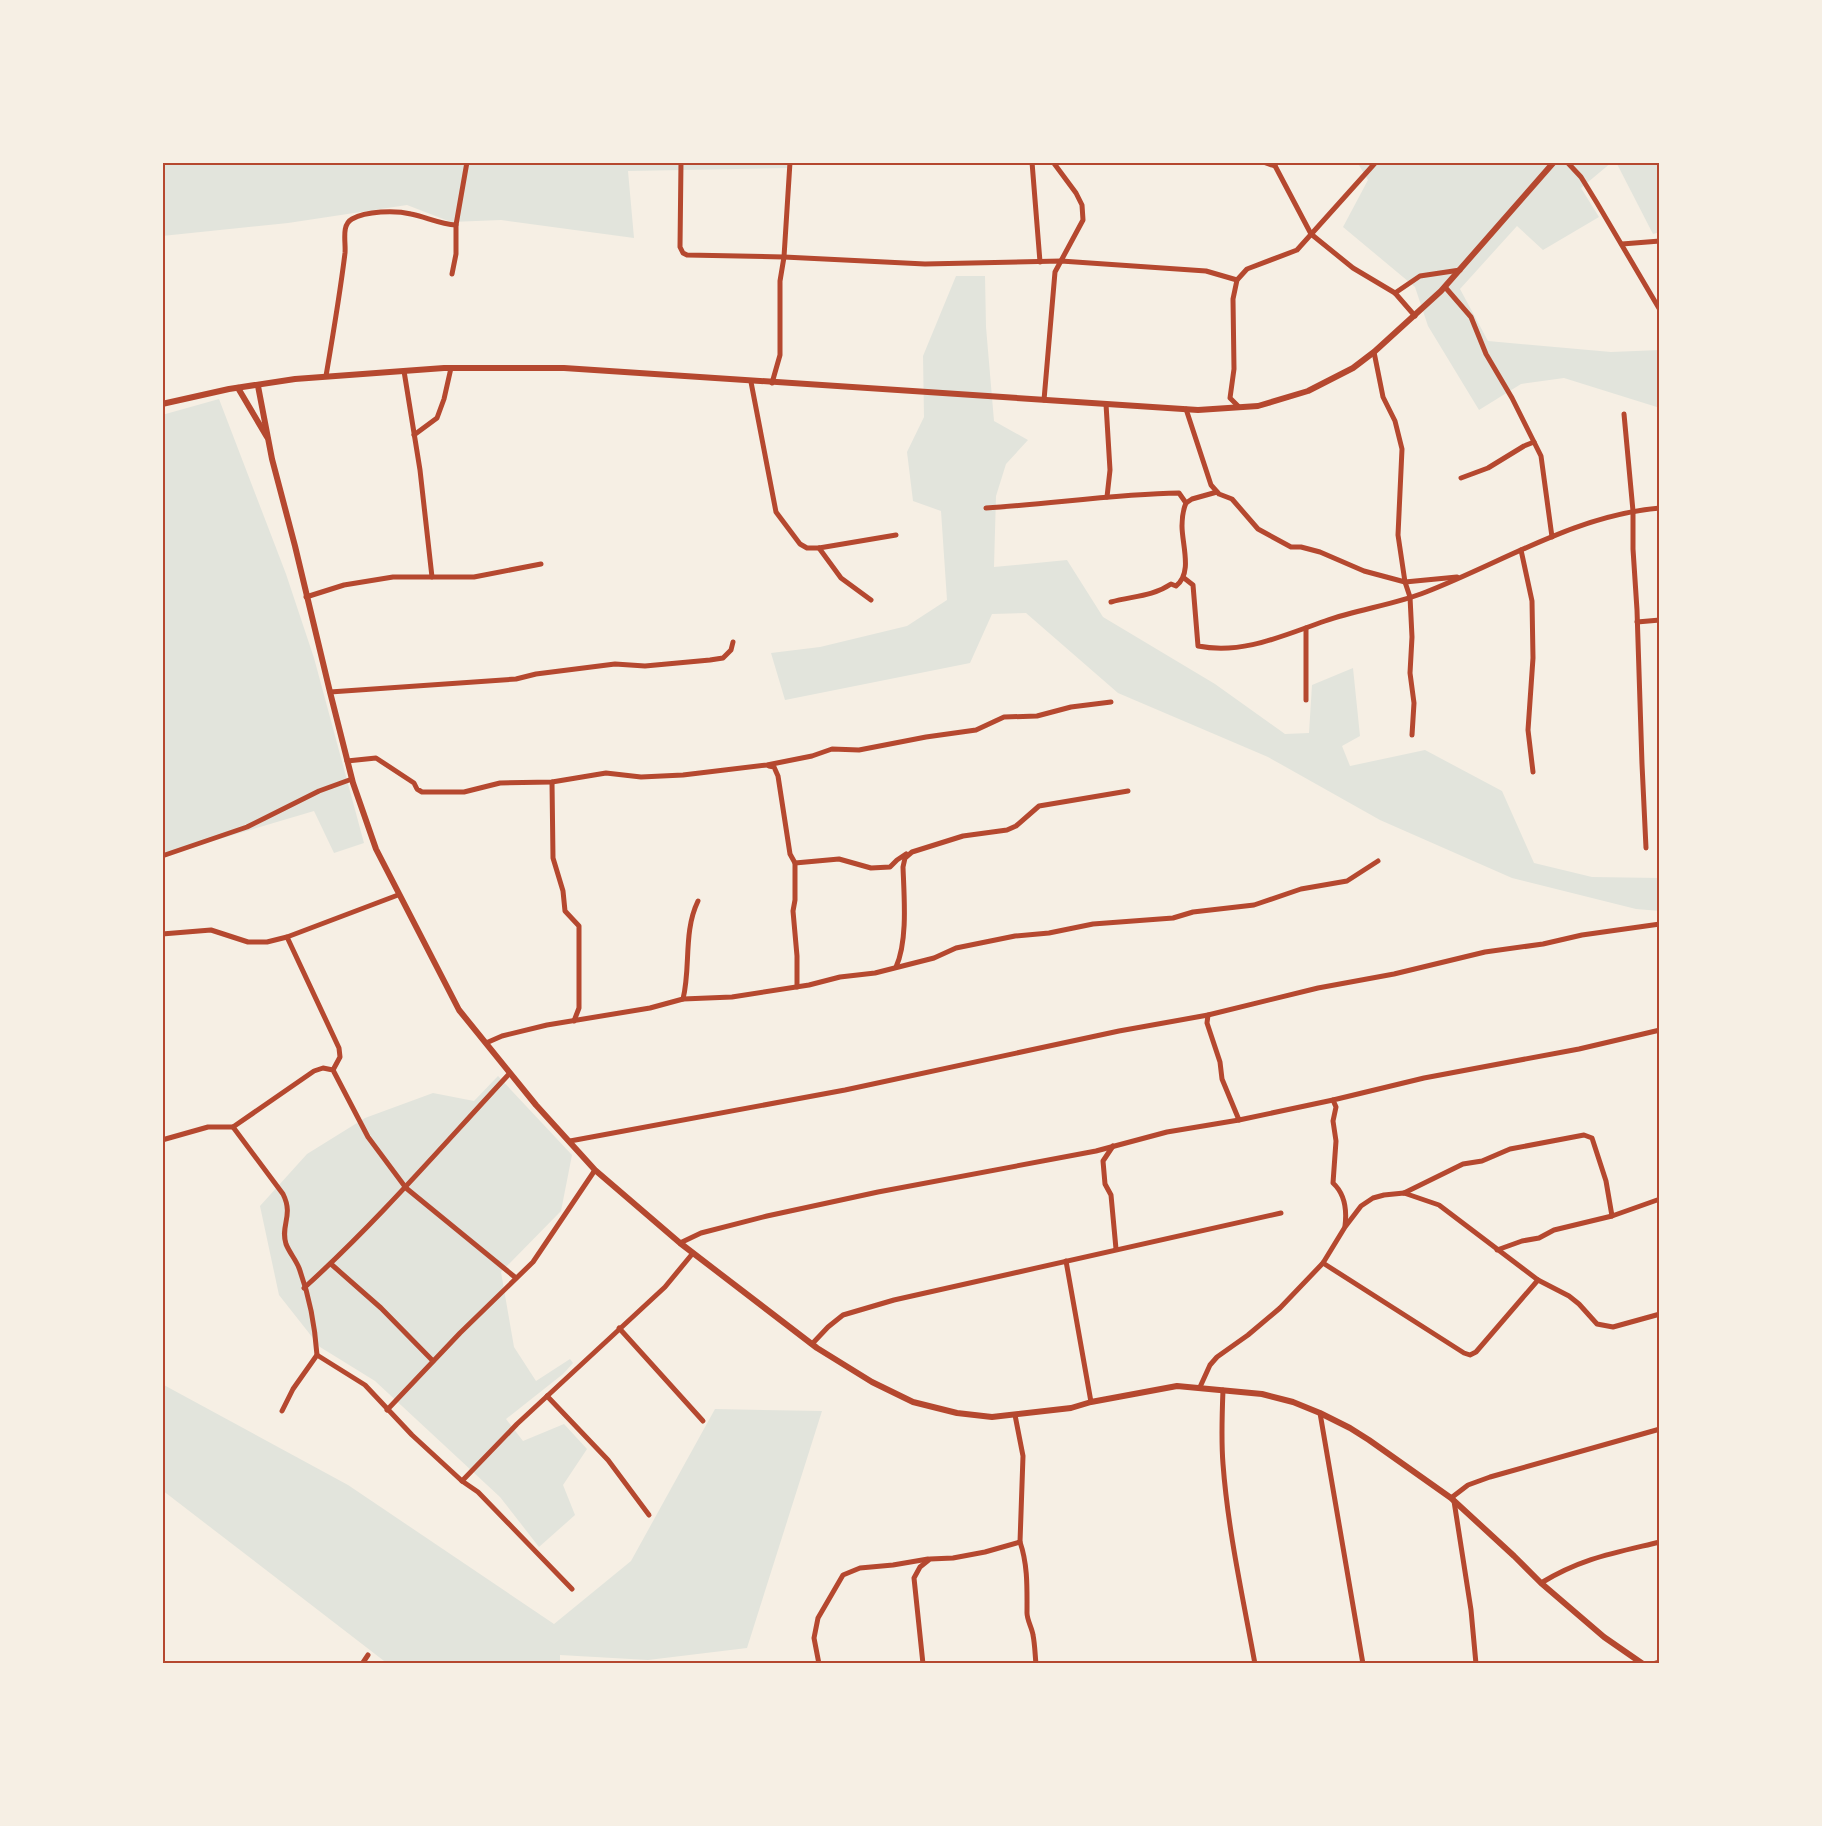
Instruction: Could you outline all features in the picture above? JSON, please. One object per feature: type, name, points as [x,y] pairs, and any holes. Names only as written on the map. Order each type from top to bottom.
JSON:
[{"type":"street","points":[[452,274],[456,254],[456,225],[467,162]]},
{"type":"street","points":[[681,162],[680,247],[687,255],[925,264],[1060,261],[1206,271],[1237,280]]},
{"type":"street","points":[[772,383],[780,355],[780,280],[784,257],[790,162]]},
{"type":"street","points":[[1032,162],[1040,262]]},
{"type":"street","points":[[1044,400],[1055,272],[1081,225],[1083,214],[1082,205],[1076,193],[1053,162]]},
{"type":"street","points":[[1263,162],[1274,164],[1311,234],[1353,268],[1395,292],[1415,316]]},
{"type":"street","points":[[1239,407],[1230,398],[1234,369],[1233,298],[1237,280],[1247,269],[1297,250],[1377,162]]},
{"type":"street","points":[[162,404],[238,388],[326,376],[451,368],[564,369],[1186,409],[1258,406],[1308,391],[1353,368],[1374,352],[1445,287],[1554,162]]},
{"type":"street","points":[[1567,162],[1581,177],[1660,310]]},
{"type":"street","points":[[326,376],[342,287],[347,222],[368,214],[410,213],[444,224],[456,225]]},
{"type":"street","points":[[1622,244],[1660,241]]},
{"type":"street","points":[[1395,292],[1420,276],[1460,270]]},
{"type":"street","points":[[1445,287],[1471,317],[1486,354],[1534,442],[1542,461],[1552,537]]},
{"type":"street","points":[[1374,352],[1383,397],[1395,421],[1402,449],[1398,535],[1405,582],[1410,597],[1412,637],[1410,673],[1414,703],[1412,735]]},
{"type":"street","points":[[414,435],[437,418],[451,368]]},
{"type":"street","points":[[404,371],[432,577]]},
{"type":"street","points":[[751,382],[776,512],[800,544],[809,548],[819,548],[896,535]]},
{"type":"street","points":[[258,386],[267,437],[347,761],[376,849],[459,1010],[536,1105],[595,1170],[680,1243],[812,1344],[872,1383],[913,1402],[957,1413],[992,1417],[1071,1408],[1091,1402],[1177,1386],[1262,1394],[1320,1413],[1369,1440],[1453,1499],[1541,1584],[1604,1636],[1643,1664]]},
{"type":"street","points":[[238,388],[267,437]]},
{"type":"street","points":[[1106,404],[1110,470],[1107,497]]},
{"type":"street","points":[[1186,409],[1211,485],[1217,492],[1232,499],[1258,529],[1291,547],[1320,552],[1364,571],[1405,582],[1462,576]]},
{"type":"street","points":[[1624,414],[1633,511],[1646,848]]},
{"type":"street","points":[[1461,478],[1488,468],[1534,442]]},
{"type":"street","points":[[1186,503],[1217,492]]},
{"type":"street","points":[[986,508],[1134,494],[1179,493],[1186,503],[1182,525],[1186,570],[1184,578],[1176,586],[1170,584],[1141,597],[1111,602]]},
{"type":"street","points":[[1184,578],[1192,585],[1198,646],[1212,649],[1246,647],[1328,620],[1410,597],[1552,537],[1605,518],[1633,511],[1660,508]]},
{"type":"street","points":[[819,548],[841,578],[871,600]]},
{"type":"street","points":[[1521,550],[1532,601],[1533,658],[1528,730],[1533,772]]},
{"type":"street","points":[[306,597],[344,585],[393,577],[474,577],[541,564]]},
{"type":"street","points":[[1637,622],[1660,620]]},
{"type":"street","points":[[1306,628],[1306,700]]},
{"type":"street","points":[[330,692],[516,679],[615,664],[645,666],[710,660],[723,658],[733,642]]},
{"type":"street","points":[[347,761],[376,758],[414,783],[422,792],[464,792],[500,783],[552,782],[606,773],[641,777],[683,775],[767,765],[812,756],[832,749],[859,750],[976,730],[1004,717],[1037,716],[1071,707],[1111,702]]},
{"type":"street","points":[[767,765],[774,767],[778,776],[790,854],[795,863],[793,911],[797,987]]},
{"type":"street","points":[[162,856],[247,827],[319,791],[352,779]]},
{"type":"street","points":[[552,782],[555,867],[563,891],[565,911],[579,926],[579,1008],[574,1021]]},
{"type":"street","points":[[795,863],[839,859],[861,866],[890,867],[910,853],[963,836],[1007,830],[1016,826],[1039,806],[1128,791]]},
{"type":"street","points":[[896,967],[901,958],[903,941],[903,867],[905,858],[910,853]]},
{"type":"street","points":[[486,1043],[502,1036],[547,1025],[650,1008],[683,999],[732,997],[797,987],[896,967],[934,958],[956,948],[1015,936],[1049,933],[1093,924],[1173,918],[1193,912],[1254,905],[1301,889],[1347,881],[1378,861]]},
{"type":"street","points":[[162,934],[211,930],[257,943],[287,937],[398,895]]},
{"type":"street","points":[[683,999],[687,985],[688,943],[692,912],[698,901]]},
{"type":"street","points":[[570,1141],[845,1090],[1119,1031],[1208,1015],[1318,988],[1394,974],[1485,952],[1544,944],[1582,934],[1660,924]]},
{"type":"street","points":[[287,937],[339,1048],[340,1057],[333,1070]]},
{"type":"street","points":[[1208,1015],[1207,1023],[1220,1062],[1222,1079],[1239,1120]]},
{"type":"street","points":[[680,1243],[701,1233],[767,1216],[878,1192],[1096,1151],[1167,1132],[1239,1120],[1333,1100],[1424,1077],[1579,1049],[1660,1030]]},
{"type":"street","points":[[162,1140],[208,1127],[233,1127],[314,1071],[323,1068],[333,1070]]},
{"type":"street","points":[[333,1070],[368,1137],[406,1188],[516,1278]]},
{"type":"street","points":[[304,1288],[353,1244],[510,1073]]},
{"type":"street","points":[[1333,1100],[1336,1107],[1333,1121],[1336,1141],[1333,1184],[1339,1189],[1343,1199],[1345,1227]]},
{"type":"street","points":[[233,1127],[288,1204],[284,1233],[286,1244],[299,1267],[312,1319],[316,1355],[293,1389],[282,1411]]},
{"type":"street","points":[[1200,1387],[1210,1365],[1217,1357],[1280,1308],[1323,1263],[1361,1206],[1373,1198],[1404,1193],[1463,1164],[1482,1161],[1510,1149],[1584,1135],[1592,1138],[1606,1181],[1612,1216]]},
{"type":"street","points":[[1113,1146],[1103,1161],[1105,1184],[1111,1196],[1116,1249]]},
{"type":"street","points":[[387,1410],[533,1262],[595,1170]]},
{"type":"street","points":[[1404,1193],[1439,1205],[1538,1280],[1569,1296],[1590,1318],[1604,1326],[1613,1327],[1660,1314]]},
{"type":"street","points":[[1497,1250],[1539,1238],[1567,1226],[1612,1216],[1660,1199]]},
{"type":"street","points":[[812,1344],[843,1315],[894,1300],[1281,1213]]},
{"type":"street","points":[[462,1481],[547,1396],[665,1287],[693,1253]]},
{"type":"street","points":[[1066,1262],[1091,1402]]},
{"type":"street","points":[[1323,1263],[1470,1355],[1476,1352],[1538,1280]]},
{"type":"street","points":[[331,1264],[381,1308],[433,1361]]},
{"type":"street","points":[[619,1328],[703,1421]]},
{"type":"street","points":[[316,1355],[365,1384],[387,1410],[462,1481],[478,1492],[573,1589]]},
{"type":"street","points":[[1223,1390],[1222,1430],[1226,1497],[1233,1548],[1255,1664]]},
{"type":"street","points":[[547,1396],[608,1460],[649,1515]]},
{"type":"street","points":[[1320,1413],[1363,1664]]},
{"type":"street","points":[[1015,1415],[1023,1456],[1020,1542],[1026,1571],[1028,1601],[1026,1615],[1033,1635],[1036,1664]]},
{"type":"street","points":[[1453,1499],[1468,1485],[1490,1477],[1660,1429]]},
{"type":"street","points":[[1453,1499],[1471,1610],[1476,1664]]},
{"type":"street","points":[[819,1664],[814,1638],[818,1618],[843,1575],[860,1568],[953,1558],[1020,1542]]},
{"type":"street","points":[[1541,1584],[1569,1568],[1596,1557],[1660,1542]]},
{"type":"street","points":[[922,1664],[914,1578],[920,1567],[930,1559]]},
{"type":"street","points":[[362,1664],[368,1655]]},
{"type":"street","points":[[1653,1664],[1660,1662]]},
{"type":"shaded area","points":[[162,162],[787,162],[788,168],[628,171],[634,238],[501,220],[451,222],[407,205],[288,223],[162,236]]},
{"type":"shaded area","points":[[1357,162],[1612,162],[1581,188],[1599,217],[1543,250],[1517,226],[1460,289],[1488,341],[1611,352],[1660,350],[1660,408],[1564,378],[1521,384],[1479,410],[1428,326],[1415,287],[1343,227],[1368,180]]},
{"type":"shaded area","points":[[1616,162],[1660,162],[1660,232],[1653,234]]},
{"type":"shaded area","points":[[956,276],[985,276],[986,327],[994,421],[1028,440],[1006,464],[996,496],[994,567],[1067,560],[1103,617],[1215,684],[1285,734],[1309,733],[1312,685],[1353,668],[1360,736],[1342,746],[1350,766],[1425,750],[1502,791],[1534,863],[1592,877],[1660,878],[1660,911],[1636,909],[1512,878],[1380,820],[1268,757],[1118,693],[1026,613],[992,614],[970,663],[785,700],[771,653],[820,647],[907,626],[947,600],[941,511],[913,501],[907,452],[924,417],[923,356]]},
{"type":"shaded area","points":[[219,399],[286,574],[314,658],[364,843],[334,853],[314,811],[162,856],[162,415]]},
{"type":"shaded area","points":[[498,1076],[572,1155],[561,1211],[501,1272],[514,1347],[536,1381],[570,1359],[573,1363],[563,1374],[506,1419],[523,1441],[564,1424],[587,1449],[563,1485],[575,1515],[539,1547],[500,1497],[375,1381],[320,1347],[279,1295],[260,1206],[307,1154],[365,1118],[433,1093],[474,1101]]},
{"type":"shaded area","points":[[162,1384],[348,1485],[554,1624],[631,1561],[715,1409],[822,1411],[747,1648],[648,1660],[560,1655],[560,1664],[388,1664],[162,1490]]}]
